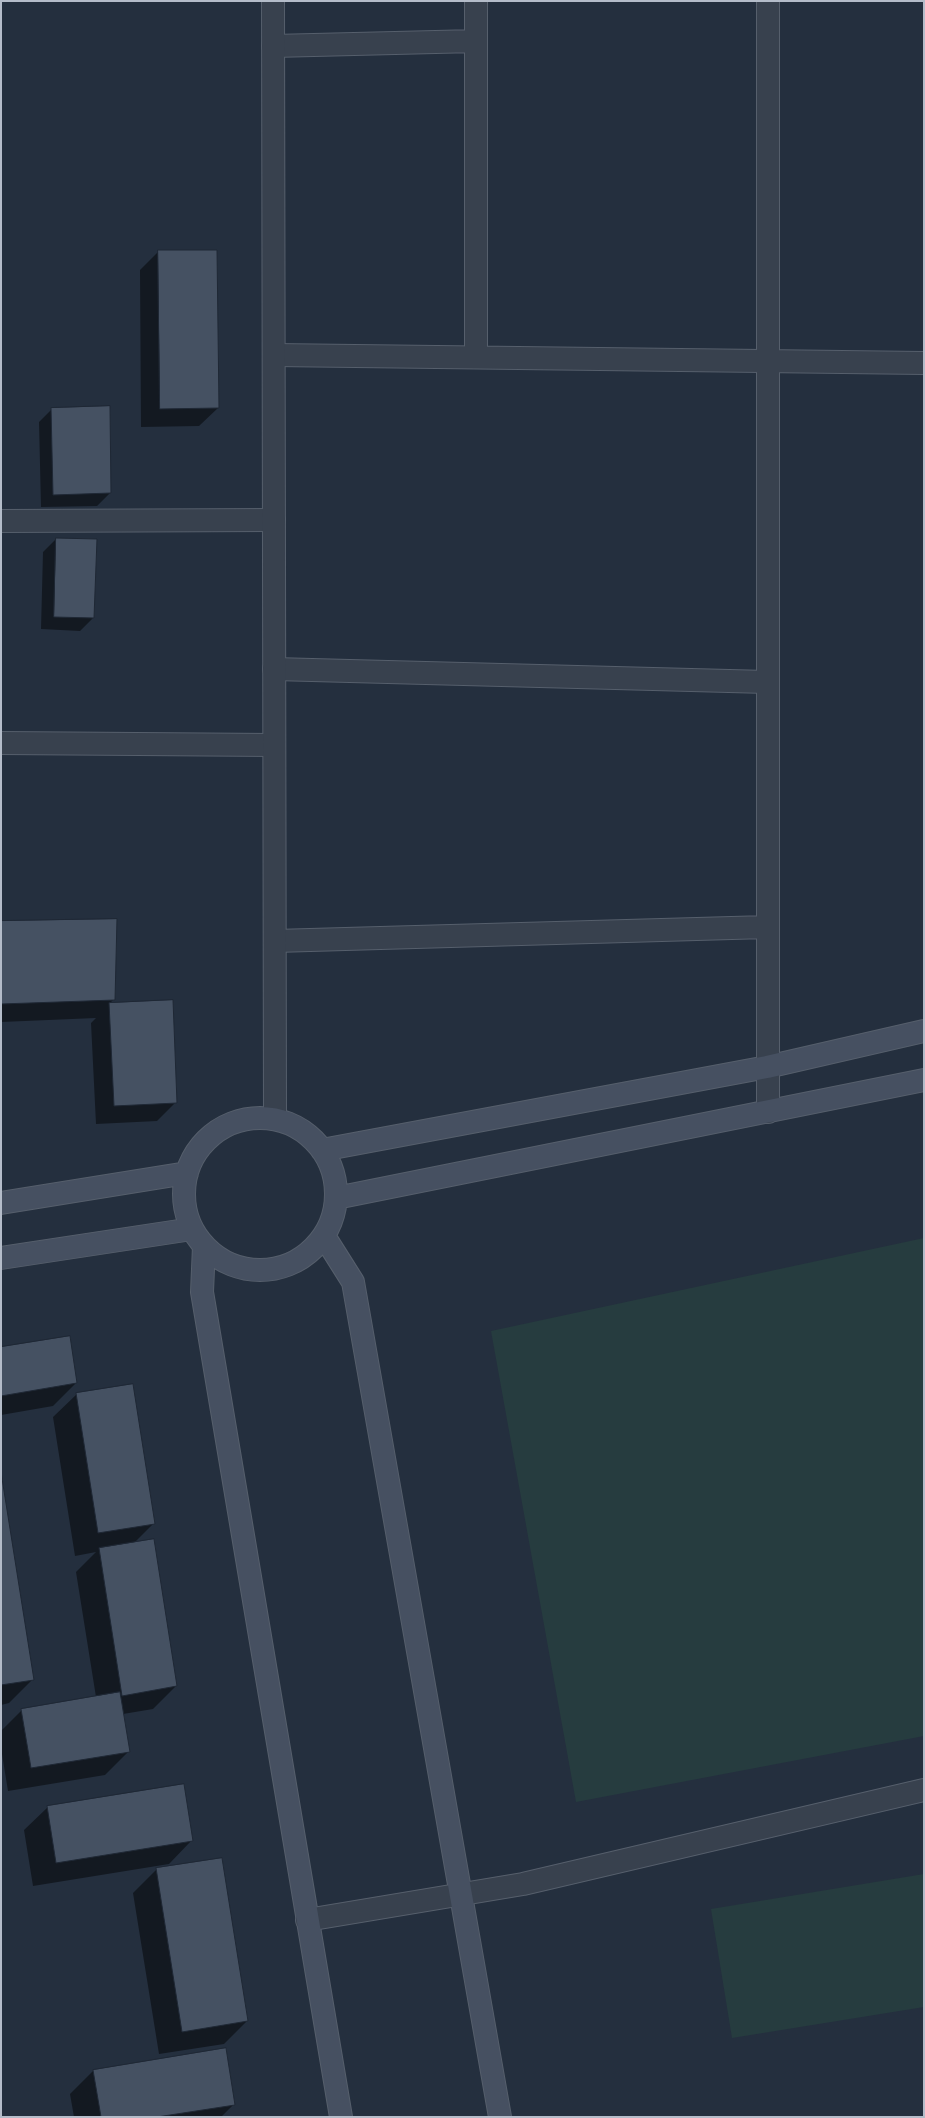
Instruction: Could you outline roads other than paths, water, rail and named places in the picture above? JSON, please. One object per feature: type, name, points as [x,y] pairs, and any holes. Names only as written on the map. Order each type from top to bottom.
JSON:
[{"type":"main road","points":[[322,1150],[767,1066],[924,1031]]},
{"type":"main road","points":[[336,1198],[924,1080]]},
{"type":"main road","points":[[256,1118],[276,1120],[293,1125],[309,1136],[322,1150],[330,1164],[336,1198],[332,1217],[324,1236],[311,1251],[294,1262],[276,1268],[256,1271],[236,1267],[219,1258],[198,1237],[186,1211],[184,1192],[187,1173],[194,1156],[206,1141],[220,1129],[238,1121],[256,1118]]},
{"type":"main road","points":[[1,1203],[187,1173]]},
{"type":"main road","points":[[324,1236],[353,1282],[500,2117]]},
{"type":"main road","points":[[1,1258],[198,1237]]},
{"type":"main road","points":[[198,1237],[202,1292],[341,2117]]},
{"type":"street","points":[[273,1],[276,1120]]},
{"type":"street","points":[[476,1],[476,357]]},
{"type":"street","points":[[768,1],[768,1112]]},
{"type":"street","points":[[273,46],[476,41]]},
{"type":"street","points":[[274,355],[924,363]]},
{"type":"street","points":[[1,521],[274,520]]},
{"type":"street","points":[[274,670],[767,682]]},
{"type":"street","points":[[1,743],[274,745]]},
{"type":"street","points":[[275,941],[767,927]]},
{"type":"street","points":[[308,1920],[523,1884],[924,1790]]}]
